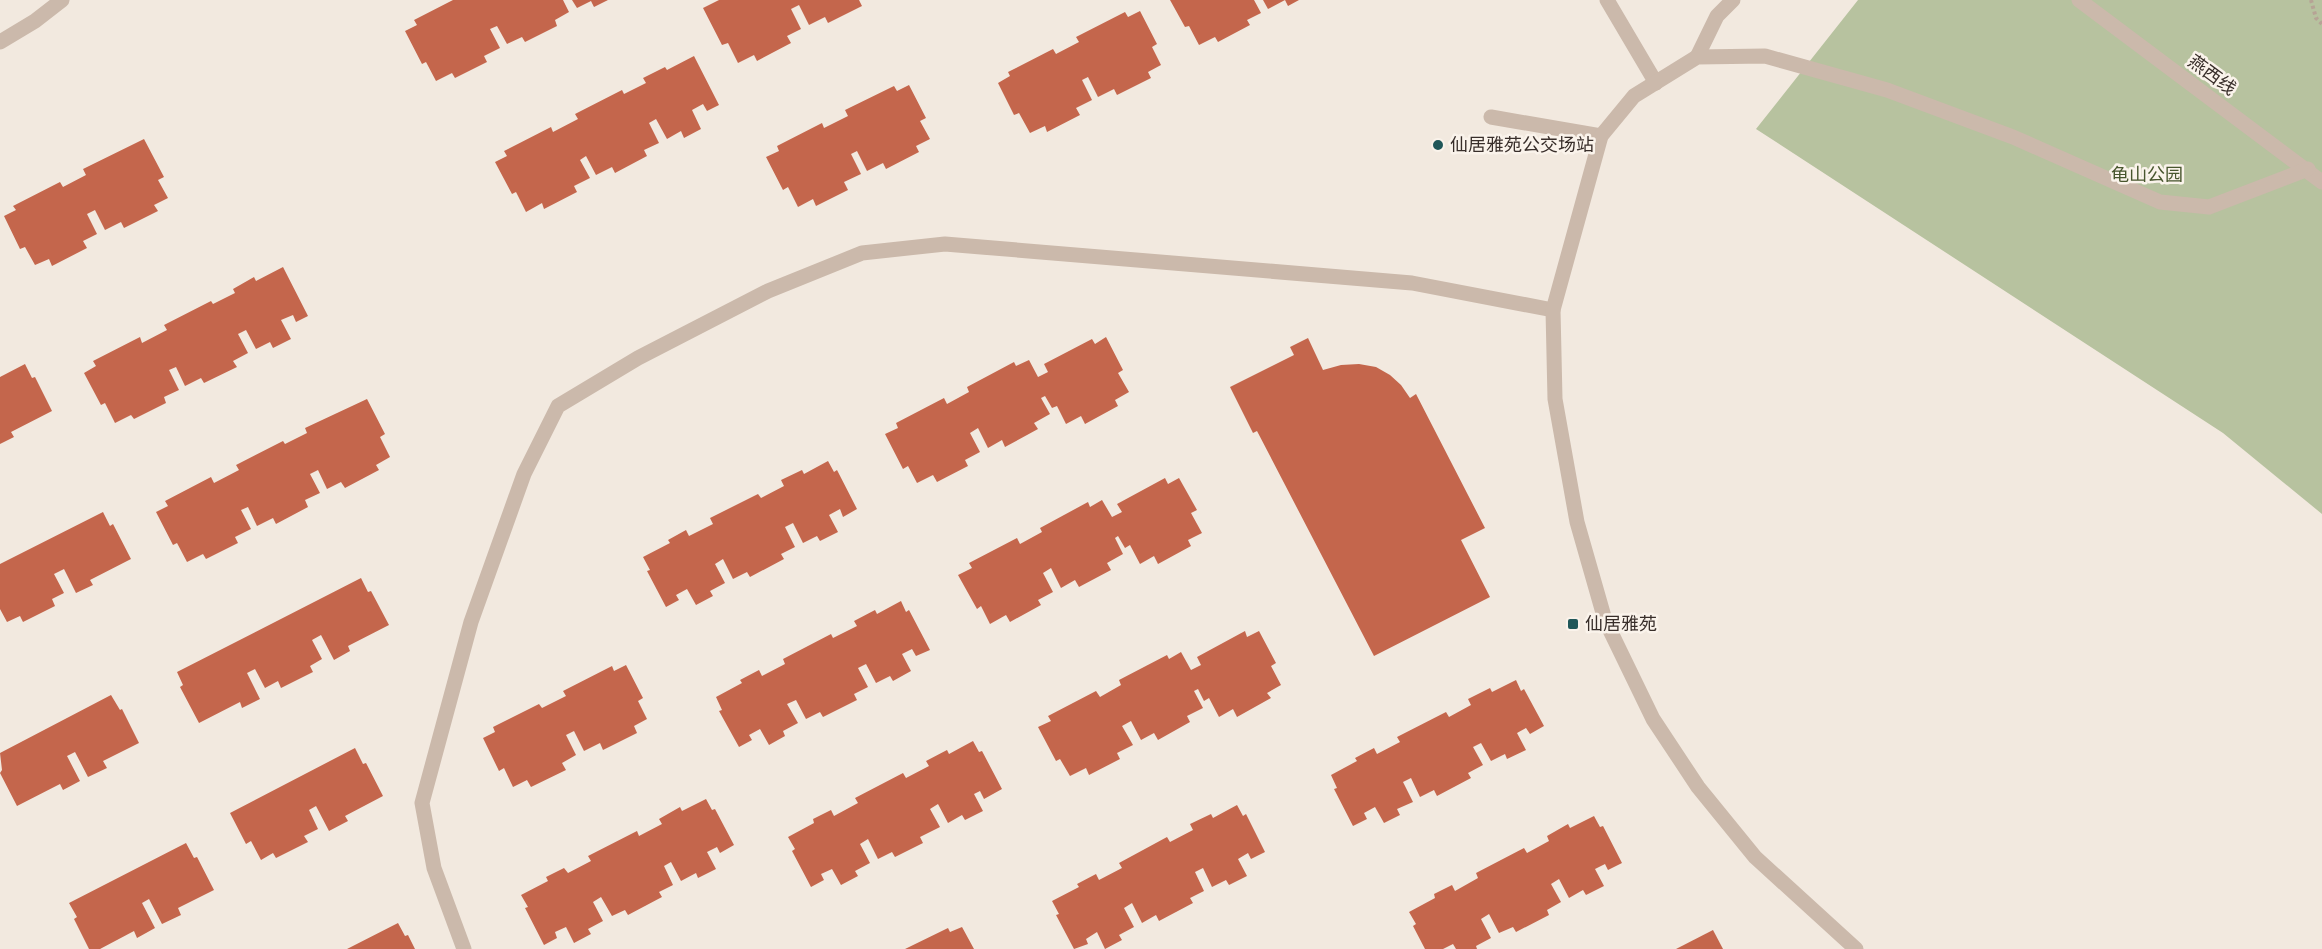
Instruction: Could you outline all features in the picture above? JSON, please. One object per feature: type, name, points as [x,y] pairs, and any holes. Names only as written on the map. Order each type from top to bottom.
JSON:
[{"type":"street","points":[[0,42],[35,21],[62,0]]},
{"type":"street","points":[[1607,0],[1656,82]]},
{"type":"street","points":[[1697,57],[1717,16],[1733,0]]},
{"type":"street","name":"燕西线","points":[[2079,0],[2308,169],[2322,182]]},
{"type":"street","points":[[1856,949],[1755,857],[1698,787],[1653,719],[1605,620],[1576,522],[1555,399],[1553,310],[1601,136],[1634,96],[1697,57],[1765,56],[1887,90],[2013,137],[2160,202],[2209,207],[2308,169]]},
{"type":"street","points":[[1491,117],[1601,136]]},
{"type":"street","points":[[464,949],[434,868],[422,803],[471,622],[524,474],[558,406],[638,358],[768,291],[862,253],[945,244],[1412,283],[1553,310]]},
{"type":"path","points":[[2311,0],[2316,18],[2322,24]]},
{"type":"green space","name":"龟山公园","points":[[1858,0],[2322,0],[2322,514],[2223,433],[1756,129]]},
{"type":"building","points":[[453,0],[563,0],[569,12],[555,20],[557,26],[525,42],[522,37],[507,44],[497,26],[490,29],[500,48],[484,56],[487,62],[455,78],[452,73],[436,81],[426,62],[422,64],[405,31],[417,25],[414,20]]},
{"type":"building","points":[[572,0],[608,0],[594,7],[591,1],[577,8]]},
{"type":"building","points":[[719,0],[859,0],[862,6],[828,23],[825,17],[809,25],[799,5],[791,9],[801,29],[787,36],[791,43],[757,61],[754,55],[738,63],[728,43],[722,45],[703,8]]},
{"type":"building","points":[[1170,0],[1254,0],[1261,13],[1247,20],[1250,25],[1218,42],[1215,37],[1199,45],[1189,26],[1185,27]]},
{"type":"building","points":[[1263,0],[1285,0],[1268,9]]},
{"type":"building","points":[[1285,0],[1299,0],[1288,6]]},
{"type":"building","points":[[1140,11],[1157,44],[1152,47],[1161,65],[1148,72],[1151,78],[1117,95],[1114,89],[1098,97],[1088,77],[1082,80],[1092,100],[1076,108],[1080,115],[1047,132],[1045,126],[1030,133],[1019,113],[1014,115],[998,83],[1010,76],[1008,72],[1053,49],[1056,54],[1079,42],[1076,37],[1125,12],[1128,17]]},
{"type":"building","points":[[694,56],[719,105],[707,111],[703,104],[692,110],[701,129],[684,138],[681,131],[667,139],[656,119],[649,123],[659,143],[644,150],[647,156],[615,173],[612,167],[596,175],[586,156],[580,160],[590,178],[574,186],[577,192],[544,209],[542,203],[526,212],[516,192],[512,194],[495,162],[507,156],[504,151],[551,127],[553,132],[578,119],[575,114],[622,90],[624,94],[646,83],[643,78],[665,67],[667,70]]},
{"type":"building","points":[[909,85],[926,118],[920,121],[930,139],[916,146],[919,152],[886,169],[883,163],[867,171],[857,151],[851,154],[861,174],[844,182],[848,190],[816,206],[813,199],[798,207],[788,187],[783,190],[766,157],[779,151],[777,146],[822,123],[824,128],[848,116],[845,110],[894,86],[897,91]]},
{"type":"building","points":[[144,139],[164,177],[158,180],[168,198],[154,205],[158,211],[124,228],[121,222],[105,230],[95,210],[87,214],[97,234],[83,241],[87,248],[52,266],[49,259],[35,265],[25,247],[20,249],[4,216],[16,210],[13,206],[60,182],[63,187],[86,175],[83,169]]},
{"type":"building","points":[[283,267],[308,316],[296,322],[293,315],[281,320],[291,339],[273,348],[270,342],[256,349],[246,330],[238,334],[248,353],[233,361],[237,367],[204,383],[201,378],[185,386],[176,367],[169,370],[179,390],[164,397],[166,403],[134,419],[131,415],[115,423],[105,403],[101,405],[84,373],[96,366],[93,361],[140,337],[142,343],[167,330],[164,325],[211,301],[213,304],[235,293],[233,289],[254,277],[256,281]]},
{"type":"building","points":[[1106,337],[1123,370],[1118,373],[1129,392],[1115,400],[1118,406],[1085,424],[1081,416],[1066,424],[1057,406],[1052,408],[1045,396],[1041,398],[1050,414],[1034,423],[1038,429],[1005,447],[1002,440],[988,448],[978,428],[970,433],[980,452],[965,460],[968,466],[937,482],[933,475],[917,483],[908,466],[903,469],[885,434],[898,428],[896,423],[944,398],[947,404],[969,392],[967,387],[1014,362],[1016,366],[1029,360],[1038,377],[1048,372],[1044,364],[1092,339],[1095,344]]},
{"type":"building","points":[[1308,338],[1323,370],[1341,365],[1359,364],[1376,367],[1401,385],[1410,398],[1416,394],[1485,528],[1461,540],[1490,597],[1374,656],[1257,431],[1253,433],[1230,387],[1294,355],[1290,347]]},
{"type":"building","points":[[25,364],[32,378],[35,377],[52,411],[11,432],[14,437],[0,444],[0,377]]},
{"type":"building","points":[[367,399],[385,434],[380,437],[390,457],[376,465],[379,470],[345,488],[341,482],[327,489],[318,470],[310,474],[320,493],[305,500],[308,507],[276,524],[273,518],[257,526],[248,507],[241,510],[251,529],[235,537],[238,543],[206,559],[203,554],[187,562],[177,543],[173,545],[156,512],[168,506],[165,501],[211,477],[214,483],[239,470],[236,465],[283,441],[285,444],[307,433],[305,428]]},
{"type":"building","points":[[828,461],[834,472],[837,470],[857,509],[843,517],[840,509],[829,515],[838,532],[820,541],[817,536],[803,543],[793,523],[785,527],[795,547],[781,554],[784,559],[750,577],[747,572],[733,579],[723,559],[715,564],[725,583],[710,591],[713,596],[696,605],[687,589],[676,595],[679,600],[666,607],[647,571],[650,570],[643,557],[670,543],[668,540],[686,530],[689,536],[713,524],[710,518],[758,494],[761,498],[784,486],[781,480],[802,470],[804,474]]},
{"type":"building","points":[[1165,478],[1168,484],[1179,478],[1197,510],[1191,513],[1202,533],[1188,540],[1191,546],[1158,564],[1154,556],[1140,564],[1130,545],[1125,548],[1118,536],[1115,538],[1123,554],[1107,563],[1111,570],[1079,587],[1075,580],[1061,588],[1051,568],[1043,573],[1053,592],[1038,600],[1041,605],[1010,622],[1006,615],[990,624],[981,606],[977,609],[958,575],[972,568],[969,563],[1017,538],[1020,544],[1042,532],[1040,528],[1088,502],[1090,507],[1102,500],[1112,517],[1122,512],[1117,504]]},
{"type":"building","points":[[103,512],[110,526],[113,524],[131,559],[90,580],[93,585],[76,593],[64,569],[54,574],[64,593],[52,599],[55,606],[23,622],[20,616],[7,622],[0,609],[0,564]]},
{"type":"building","points":[[361,578],[368,592],[371,591],[389,625],[348,646],[350,651],[334,660],[321,635],[312,640],[322,659],[310,666],[313,672],[281,688],[278,681],[265,688],[255,669],[247,673],[260,699],[242,708],[240,702],[199,723],[180,687],[183,685],[177,672]]},
{"type":"building","points":[[901,601],[906,612],[909,610],[930,650],[916,656],[912,649],[902,654],[911,671],[893,681],[890,676],[876,683],[866,664],[858,668],[868,687],[854,694],[857,700],[823,717],[820,712],[806,719],[796,700],[787,704],[798,723],[783,731],[785,736],[769,745],[760,729],[749,735],[752,740],[739,747],[719,711],[722,710],[716,697],[742,683],[740,680],[759,670],[762,676],[785,664],[783,659],[831,634],[833,638],[857,626],[854,621],[875,610],[877,614]]},
{"type":"building","points":[[1245,631],[1247,637],[1259,631],[1276,663],[1271,666],[1281,685],[1267,693],[1271,698],[1237,717],[1233,709],[1219,717],[1209,698],[1204,701],[1198,689],[1194,691],[1203,708],[1187,716],[1190,722],[1158,740],[1154,733],[1141,740],[1131,721],[1122,726],[1133,745],[1117,753],[1120,759],[1089,775],[1086,768],[1070,776],[1060,759],[1056,761],[1038,727],[1051,721],[1048,716],[1096,691],[1100,697],[1121,685],[1119,680],[1167,655],[1169,659],[1181,652],[1191,670],[1201,665],[1197,657]]},
{"type":"building","points":[[626,665],[643,698],[638,701],[647,719],[634,726],[637,733],[603,750],[600,743],[584,751],[574,731],[566,735],[576,755],[562,763],[566,770],[531,787],[527,780],[513,787],[504,768],[499,771],[483,738],[495,732],[493,727],[539,704],[542,708],[566,696],[563,691],[612,666],[614,671]]},
{"type":"building","points":[[1516,680],[1521,691],[1524,689],[1544,726],[1530,734],[1526,728],[1517,733],[1526,750],[1507,759],[1505,754],[1491,761],[1481,743],[1473,747],[1483,765],[1468,773],[1471,778],[1437,796],[1434,790],[1420,797],[1411,778],[1403,782],[1413,802],[1397,809],[1400,815],[1384,823],[1375,807],[1364,813],[1367,819],[1353,826],[1334,789],[1337,788],[1331,775],[1357,761],[1355,758],[1374,748],[1377,754],[1400,742],[1397,737],[1446,712],[1449,717],[1471,705],[1468,699],[1490,688],[1492,692]]},
{"type":"building","points":[[111,695],[120,710],[122,709],[139,743],[103,761],[107,768],[88,777],[75,752],[67,756],[80,781],[63,790],[60,784],[17,806],[0,773],[2,770],[0,753]]},
{"type":"building","points":[[973,741],[979,752],[982,751],[1002,789],[984,799],[980,791],[974,794],[983,811],[965,820],[962,815],[948,823],[938,804],[930,809],[940,827],[920,837],[923,843],[895,857],[892,852],[878,859],[868,839],[860,844],[870,863],[855,871],[858,876],[841,885],[832,869],[821,874],[824,880],[811,887],[792,851],[795,849],[788,837],[814,823],[813,819],[831,810],[834,816],[858,803],[855,798],[903,773],[906,778],[929,766],[926,761],[947,750],[949,754]]},
{"type":"building","points":[[355,748],[363,764],[366,763],[383,796],[345,816],[348,821],[329,831],[316,806],[309,810],[318,829],[304,836],[308,842],[276,858],[273,853],[261,860],[251,841],[246,844],[230,813]]},
{"type":"building","points":[[706,799],[712,810],[715,809],[734,845],[720,853],[717,847],[707,852],[716,869],[698,878],[696,873],[681,881],[671,862],[664,866],[673,885],[659,892],[662,897],[628,915],[625,910],[612,916],[601,897],[593,902],[603,921],[588,929],[591,934],[574,943],[566,927],[555,932],[557,938],[544,945],[521,895],[548,881],[546,877],[564,868],[568,873],[591,861],[588,856],[637,831],[639,836],[662,824],[659,819],[680,807],[682,811]]},
{"type":"building","points":[[1237,805],[1243,816],[1246,814],[1265,852],[1251,859],[1248,853],[1238,859],[1247,876],[1229,885],[1226,880],[1212,887],[1203,868],[1195,872],[1204,891],[1190,898],[1193,903],[1159,921],[1156,915],[1142,923],[1132,903],[1124,908],[1134,927],[1119,935],[1122,940],[1105,949],[1097,932],[1086,939],[1088,944],[1074,949],[1056,915],[1059,914],[1052,901],[1079,887],[1077,884],[1096,874],[1099,880],[1122,868],[1119,863],[1167,837],[1170,842],[1193,830],[1190,824],[1211,814],[1213,818]]},
{"type":"building","points":[[1594,816],[1600,827],[1603,826],[1622,863],[1608,870],[1605,864],[1595,869],[1604,886],[1586,895],[1583,890],[1569,898],[1559,879],[1551,884],[1561,902],[1547,910],[1549,915],[1516,932],[1513,927],[1499,933],[1489,914],[1481,919],[1491,938],[1476,946],[1477,949],[1456,949],[1453,944],[1443,949],[1425,949],[1413,926],[1416,924],[1409,912],[1435,898],[1434,894],[1452,885],[1455,891],[1478,878],[1476,873],[1524,848],[1527,853],[1549,841],[1547,836],[1568,824],[1570,828]]},
{"type":"building","points":[[186,843],[194,858],[197,857],[214,890],[178,908],[181,915],[162,924],[149,899],[142,903],[155,928],[137,938],[134,931],[100,949],[89,949],[69,903]]},
{"type":"building","points":[[398,923],[405,936],[408,935],[415,949],[347,949]]},
{"type":"building","points":[[962,927],[974,949],[905,949],[948,928],[950,932]]},
{"type":"building","points":[[1713,930],[1723,949],[1676,949]]},
{"type":"place","name":"仙居雅苑公交场站","points":[[1438,145]]},
{"type":"place","name":"仙居雅苑","points":[[1573,624]]}]
